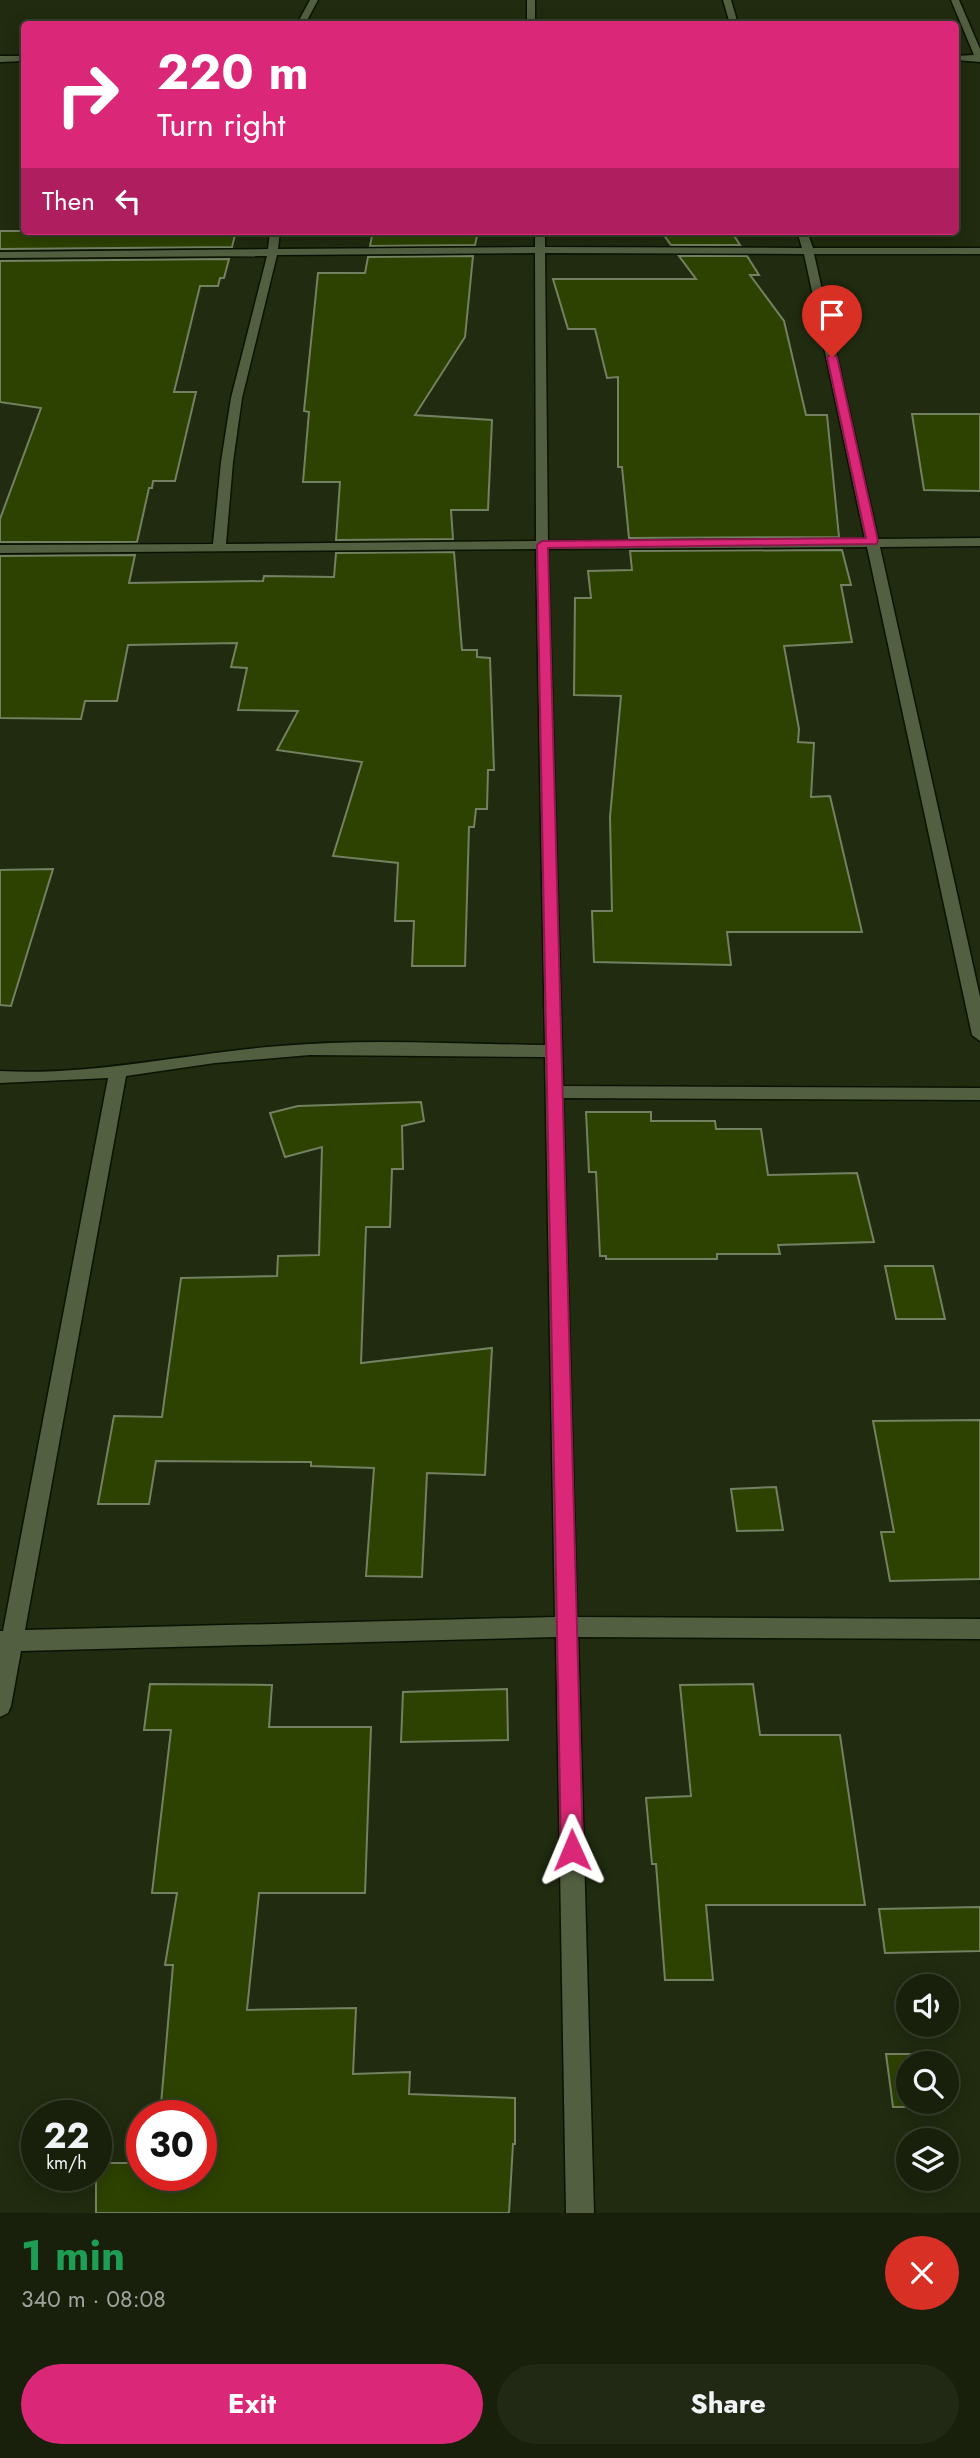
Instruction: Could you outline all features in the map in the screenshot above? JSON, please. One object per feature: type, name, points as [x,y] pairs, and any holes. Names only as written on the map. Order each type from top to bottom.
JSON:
[{"type":"street","points":[[303,21],[314,0]]},
{"type":"street","points":[[531,0],[531,21]]},
{"type":"street","points":[[727,0],[733,21]]},
{"type":"street","points":[[955,0],[980,58],[959,58]]},
{"type":"street","points":[[0,59],[21,58]]},
{"type":"street","points":[[219,547],[225,453],[273,255],[275,235]]},
{"type":"street","points":[[540,235],[542,545],[580,2213]]},
{"type":"street","points":[[803,235],[980,1035]]},
{"type":"street","points":[[0,255],[273,255],[541,250],[980,251]]},
{"type":"street","points":[[0,549],[980,542]]},
{"type":"street","points":[[0,1077],[118,1072],[215,1057],[310,1049],[553,1051]]},
{"type":"street","points":[[0,1706],[6,1641],[118,1072]]},
{"type":"street","points":[[554,1092],[980,1094]]},
{"type":"street","points":[[6,1641],[567,1628],[980,1629]]},
{"type":"building","points":[[0,231],[21,231],[21,235],[235,235],[232,247],[0,249]]},
{"type":"building","points":[[372,235],[477,235],[475,245],[370,246]]},
{"type":"building","points":[[664,235],[734,235],[740,245],[671,245]]},
{"type":"building","points":[[473,256],[465,337],[415,415],[492,420],[488,510],[451,510],[453,539],[336,540],[340,482],[303,482],[309,412],[304,411],[318,273],[365,273],[368,257]]},
{"type":"building","points":[[679,256],[747,256],[759,275],[750,275],[784,321],[806,415],[827,415],[839,537],[629,538],[622,467],[618,467],[618,377],[607,378],[595,329],[568,329],[553,279],[696,279]]},
{"type":"building","points":[[229,259],[224,278],[220,278],[218,286],[200,286],[174,392],[196,392],[175,481],[153,481],[137,542],[0,542],[0,519],[41,408],[0,402],[0,261]]},
{"type":"building","points":[[912,414],[980,414],[980,491],[924,490]]},
{"type":"building","points":[[842,550],[851,585],[841,585],[852,642],[784,646],[799,729],[798,742],[814,743],[811,797],[830,796],[862,932],[727,932],[731,965],[594,962],[592,911],[612,911],[610,817],[621,696],[574,695],[575,598],[591,598],[588,571],[632,570],[630,551]]},
{"type":"building","points":[[454,552],[462,650],[477,650],[477,657],[490,658],[494,770],[488,770],[487,809],[476,809],[474,827],[469,827],[465,966],[412,966],[414,921],[395,921],[398,863],[333,856],[362,762],[277,750],[298,711],[238,710],[247,668],[231,667],[237,643],[128,645],[117,701],[85,701],[81,719],[0,718],[0,556],[135,555],[129,583],[263,581],[264,576],[334,577],[336,553]]},
{"type":"building","points":[[53,869],[11,1006],[0,1005],[0,870]]},
{"type":"building","points":[[421,1102],[424,1121],[402,1126],[403,1169],[392,1169],[390,1227],[366,1227],[361,1363],[492,1348],[485,1475],[427,1473],[422,1577],[366,1576],[374,1468],[311,1466],[311,1462],[156,1461],[149,1504],[98,1504],[114,1416],[162,1417],[181,1278],[277,1276],[278,1256],[319,1255],[322,1147],[285,1157],[270,1113],[298,1106]]},
{"type":"building","points":[[586,1112],[651,1112],[651,1121],[715,1121],[716,1129],[761,1129],[768,1175],[857,1173],[874,1242],[778,1245],[780,1254],[717,1254],[717,1259],[606,1259],[606,1256],[600,1256],[596,1172],[589,1172]]},
{"type":"building","points":[[885,1266],[933,1266],[945,1319],[896,1319]]},
{"type":"building","points":[[980,1420],[980,1579],[890,1581],[881,1532],[894,1532],[873,1421]]},
{"type":"building","points":[[776,1487],[783,1530],[737,1531],[731,1489]]},
{"type":"building","points":[[150,1684],[272,1685],[269,1727],[371,1727],[365,1893],[259,1893],[247,2010],[356,2008],[353,2074],[410,2072],[409,2094],[515,2098],[515,2144],[509,2213],[96,2213],[96,2191],[112,2191],[112,2163],[126,2163],[126,2191],[217,2191],[217,2100],[161,2100],[173,1965],[165,1965],[177,1893],[152,1893],[171,1730],[144,1730]]},
{"type":"building","points":[[753,1684],[760,1735],[840,1735],[865,1905],[706,1905],[713,1980],[665,1980],[656,1864],[652,1864],[646,1798],[691,1796],[680,1685]]},
{"type":"building","points":[[507,1689],[508,1740],[401,1742],[403,1692]]},
{"type":"building","points":[[980,1907],[980,1951],[885,1953],[879,1909]]},
{"type":"building","points":[[886,2054],[896,2054],[896,2107],[893,2107]]},
{"type":"route","points":[[572,1850],[542,545],[872,541],[832,357]]}]
